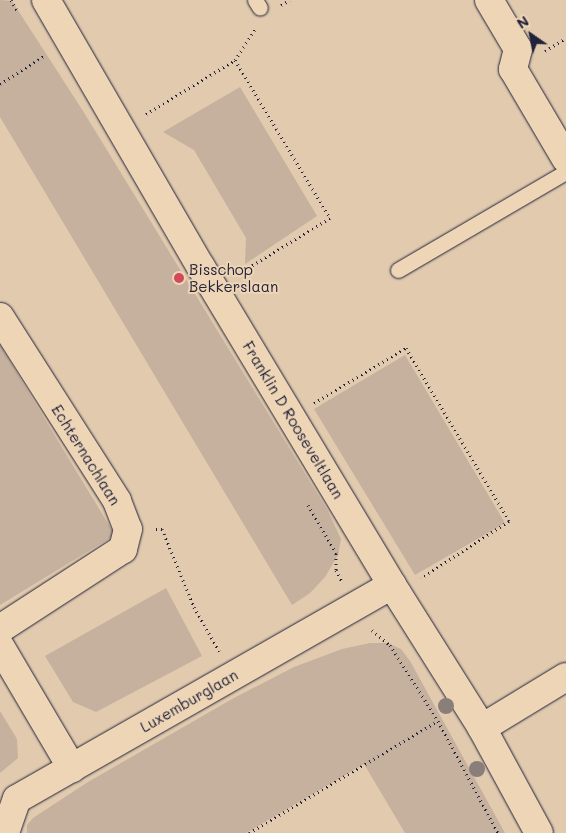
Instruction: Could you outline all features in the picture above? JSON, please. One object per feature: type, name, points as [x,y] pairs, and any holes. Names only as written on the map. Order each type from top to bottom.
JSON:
[{"type":"street","points":[[489,0],[518,49],[513,69],[566,158]]},
{"type":"street","name":"Franklin D Rooseveltlaan","points":[[52,1],[122,129],[214,288],[394,589],[482,728],[539,833]]},
{"type":"street","name":"Echternachlaan","points":[[0,317],[117,501],[128,529]]},
{"type":"street","points":[[0,629],[123,549],[128,529]]},
{"type":"street","name":"Luxemburglaan","points":[[5,833],[17,799],[233,675],[394,589]]},
{"type":"street","points":[[0,646],[72,768]]},
{"type":"street","points":[[482,728],[566,678]]},
{"type":"lane","points":[[398,270],[566,172]]},
{"type":"path","points":[[122,129],[235,60],[258,10]]},
{"type":"path","points":[[0,84],[44,56]]},
{"type":"path","points":[[214,288],[330,218],[235,60]]},
{"type":"path","points":[[291,417],[406,348],[411,356],[509,521],[394,589]]},
{"type":"path","points":[[128,529],[162,529],[194,607],[233,675]]},
{"type":"path","points":[[249,833],[438,721]]},
{"type":"shaded area","points":[[0,0],[12,1],[83,111],[328,511],[341,539],[338,555],[325,577],[310,593],[292,605],[0,117]]},
{"type":"shaded area","points":[[240,87],[317,216],[245,264],[246,238],[194,150],[163,132]]},
{"type":"shaded area","points":[[0,345],[115,535],[0,605]]},
{"type":"shaded area","points":[[405,355],[505,523],[415,575],[314,409]]},
{"type":"shaded area","points":[[166,588],[202,656],[96,712],[73,702],[45,656]]},
{"type":"shaded area","points":[[370,643],[388,643],[401,649],[410,661],[505,833],[405,833],[364,764],[246,833],[27,833],[27,825],[33,818],[88,782],[232,699],[294,667],[342,649]]},
{"type":"shaded area","points":[[0,711],[17,739],[18,758],[0,773]]},
{"type":"place","name":"Bisschop Bekkerslaan","points":[[179,278]]}]
